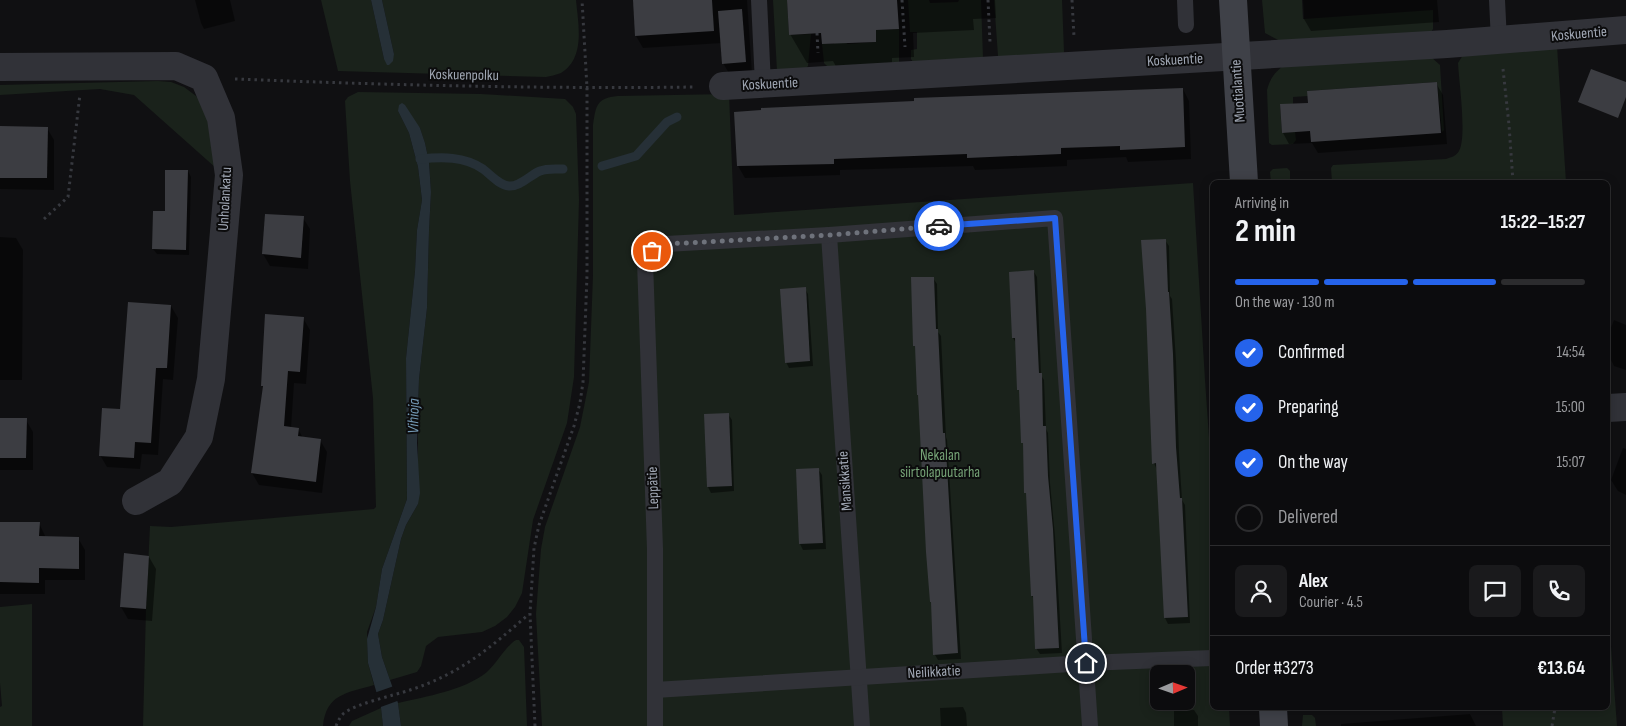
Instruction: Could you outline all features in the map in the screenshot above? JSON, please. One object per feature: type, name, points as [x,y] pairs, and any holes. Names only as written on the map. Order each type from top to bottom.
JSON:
[{"type":"street","name":"Muotialantie","points":[[1233,0],[1244,180]]},
{"type":"street","name":"Koskuentie","points":[[723,86],[1499,41],[1626,30]]},
{"type":"street","points":[[0,67],[176,66],[204,78]]},
{"type":"street","name":"Unholankatu","points":[[136,501],[170,482],[199,437],[211,380],[228,175],[221,118],[204,78]]},
{"type":"street","points":[[1610,408],[1626,407]]},
{"type":"street","points":[[1273,710],[1274,726]]},
{"type":"lane","points":[[759,0],[763,84]]},
{"type":"lane","points":[[1185,0],[1186,25]]},
{"type":"lane","points":[[1497,0],[1499,41]]},
{"type":"lane","points":[[829,235],[1055,218],[1090,726]]},
{"type":"lane","name":"Leppätie","points":[[655,726],[655,549],[645,261],[652,251],[666,244],[829,235]]},
{"type":"lane","name":"Mansikkatie","points":[[829,235],[862,726]]},
{"type":"lane","name":"Neilikkatie","points":[[655,690],[1086,663],[1210,658]]},
{"type":"path","points":[[535,726],[530,614],[534,556],[539,525],[574,426],[583,382],[586,275],[587,88],[582,0]]},
{"type":"path","points":[[902,0],[906,76]]},
{"type":"path","points":[[988,0],[991,71]]},
{"type":"path","points":[[1072,0],[1076,66]]},
{"type":"path","points":[[1499,41],[1510,125],[1513,180]]},
{"type":"path","points":[[44,219],[68,197],[83,66]]},
{"type":"path","name":"Koskuenpolku","points":[[204,78],[587,88],[723,86]]},
{"type":"path","points":[[336,726],[341,716],[353,708],[422,686],[465,666],[494,645],[530,614]]},
{"type":"path","points":[[1552,726],[1555,710]]},
{"type":"green space","points":[[321,0],[371,0],[384,59],[394,54],[382,0],[576,0],[579,40],[574,58],[569,66],[561,73],[546,77],[338,71]]},
{"type":"green space","points":[[773,0],[787,0],[789,35],[811,34],[808,66],[805,69],[777,71]]},
{"type":"green space","points":[[908,0],[929,0],[930,3],[981,0],[983,58],[913,62],[911,50],[917,49],[917,32],[910,32]]},
{"type":"green space","points":[[994,0],[1062,0],[1063,55],[999,58]]},
{"type":"green space","points":[[1262,0],[1302,0],[1303,19],[1433,10],[1433,29],[1431,32],[1280,41],[1265,33]]},
{"type":"green space","points":[[899,29],[899,62],[828,67],[824,63],[822,44],[834,44],[834,32],[846,32],[847,44],[876,42],[876,30]]},
{"type":"green space","points":[[1557,46],[1566,180],[1332,180],[1331,168],[1333,165],[1446,159],[1457,154],[1462,134],[1458,63],[1463,55]]},
{"type":"green space","points":[[1431,57],[1440,65],[1444,130],[1442,132],[1437,82],[1307,91],[1308,96],[1293,97],[1293,104],[1280,105],[1282,133],[1295,132],[1296,140],[1293,144],[1272,145],[1269,143],[1267,90],[1273,76],[1283,66]]},
{"type":"green space","points":[[171,82],[184,87],[207,108],[216,168],[134,95],[100,89],[0,95],[0,85]]},
{"type":"green space","points":[[358,92],[481,94],[565,99],[573,107],[576,114],[579,200],[574,377],[567,423],[533,520],[522,593],[507,617],[495,626],[482,632],[438,637],[426,646],[421,666],[417,672],[390,680],[382,657],[378,634],[383,620],[401,539],[406,525],[418,504],[419,379],[427,308],[431,192],[429,162],[420,128],[398,111],[409,133],[418,167],[422,200],[417,230],[415,271],[406,358],[407,499],[382,569],[376,607],[367,632],[368,663],[374,685],[347,693],[333,701],[328,707],[323,726],[143,726],[150,526],[171,527],[374,509],[376,507],[373,398],[350,181],[345,101],[348,97]]},
{"type":"green space","name":"Nekalan siirtolapuutarha","points":[[729,94],[734,215],[1193,183],[1210,452],[1210,710],[1229,710],[1230,726],[542,726],[536,614],[541,549],[545,527],[580,427],[589,382],[593,275],[593,125],[596,108],[605,99],[618,96]]},
{"type":"green space","points":[[1287,168],[1290,171],[1290,180],[1271,180],[1270,172],[1273,169]]},
{"type":"green space","points":[[32,604],[32,726],[0,726],[0,707],[2,706],[0,683],[0,607]]},
{"type":"green space","points":[[1610,633],[1617,726],[1503,726],[1502,710],[1610,710]]},
{"type":"green space","points":[[516,640],[519,640],[524,647],[527,726],[401,726],[398,703],[444,692],[467,684],[487,672]]},
{"type":"green space","points":[[381,708],[383,726],[349,726],[352,721]]},
{"type":"green space","points":[[1303,715],[1312,715],[1315,718],[1316,726],[1302,726]]},
{"type":"water","points":[[371,0],[382,0],[394,54],[393,61],[389,65],[387,65],[384,59]]},
{"type":"water","name":"Vihioja","points":[[402,103],[420,128],[425,143],[429,162],[431,192],[427,308],[419,379],[417,443],[420,493],[418,504],[406,525],[401,539],[383,620],[378,634],[382,657],[398,703],[401,726],[383,726],[381,708],[368,663],[367,639],[376,607],[382,569],[407,499],[406,358],[415,271],[417,230],[422,200],[418,167],[409,133],[398,111],[399,105]]},
{"type":"pier","points":[[394,686],[400,700],[378,708],[374,693]]},
{"type":"building","points":[[633,0],[712,0],[714,31],[635,36]]},
{"type":"building","points":[[787,0],[897,0],[899,29],[876,30],[876,42],[822,44],[821,33],[789,35]]},
{"type":"building","points":[[742,9],[746,62],[722,64],[718,11]]},
{"type":"building","points":[[1591,69],[1626,82],[1626,97],[1618,118],[1578,102]]},
{"type":"building","points":[[1437,82],[1441,133],[1311,142],[1310,131],[1282,133],[1280,104],[1308,103],[1307,91]]},
{"type":"building","points":[[1183,88],[1185,147],[1120,150],[1120,146],[1061,148],[1061,154],[967,158],[967,154],[834,159],[834,164],[737,166],[734,112],[761,110],[761,108],[914,101],[914,98]]},
{"type":"building","points":[[0,126],[48,127],[47,178],[0,178]]},
{"type":"building","points":[[165,170],[188,170],[186,250],[152,249],[153,211],[165,211]]},
{"type":"building","points":[[265,214],[304,216],[301,258],[262,254]]},
{"type":"building","points":[[1166,239],[1176,447],[1180,498],[1182,498],[1188,617],[1164,618],[1156,463],[1152,464],[1146,309],[1141,240]]},
{"type":"building","points":[[1034,270],[1039,373],[1042,373],[1043,426],[1046,426],[1053,529],[1059,648],[1035,649],[1026,493],[1024,493],[1023,443],[1021,443],[1015,338],[1012,338],[1009,272]]},
{"type":"building","points":[[911,277],[934,277],[958,653],[933,655],[915,346],[913,346]]},
{"type":"building","points":[[806,287],[810,361],[785,363],[780,289]]},
{"type":"building","points":[[128,302],[171,305],[167,368],[156,368],[151,443],[135,442],[134,458],[99,456],[102,408],[120,409]]},
{"type":"building","points":[[265,314],[304,317],[300,372],[288,371],[284,426],[299,428],[298,436],[321,439],[316,482],[251,473],[263,386],[261,386]]},
{"type":"building","points":[[729,413],[732,486],[707,487],[704,414]]},
{"type":"building","points":[[0,418],[27,418],[26,458],[0,458]]},
{"type":"building","points":[[819,468],[823,543],[799,544],[796,469]]},
{"type":"building","points":[[0,522],[40,522],[39,536],[79,537],[79,569],[39,568],[39,583],[0,582]]},
{"type":"building","points":[[124,553],[149,556],[146,609],[120,607]]},
{"type":"waterway","points":[[602,166],[636,156],[667,122],[677,117]]},
{"type":"waterway","points":[[420,159],[445,158],[468,162],[483,169],[498,182],[509,186],[517,185],[543,170],[563,169]]},
{"type":"way so far","points":[[652,251],[666,244],[829,235],[939,226]]},
{"type":"route","points":[[939,226],[1055,218],[1086,663]]}]
